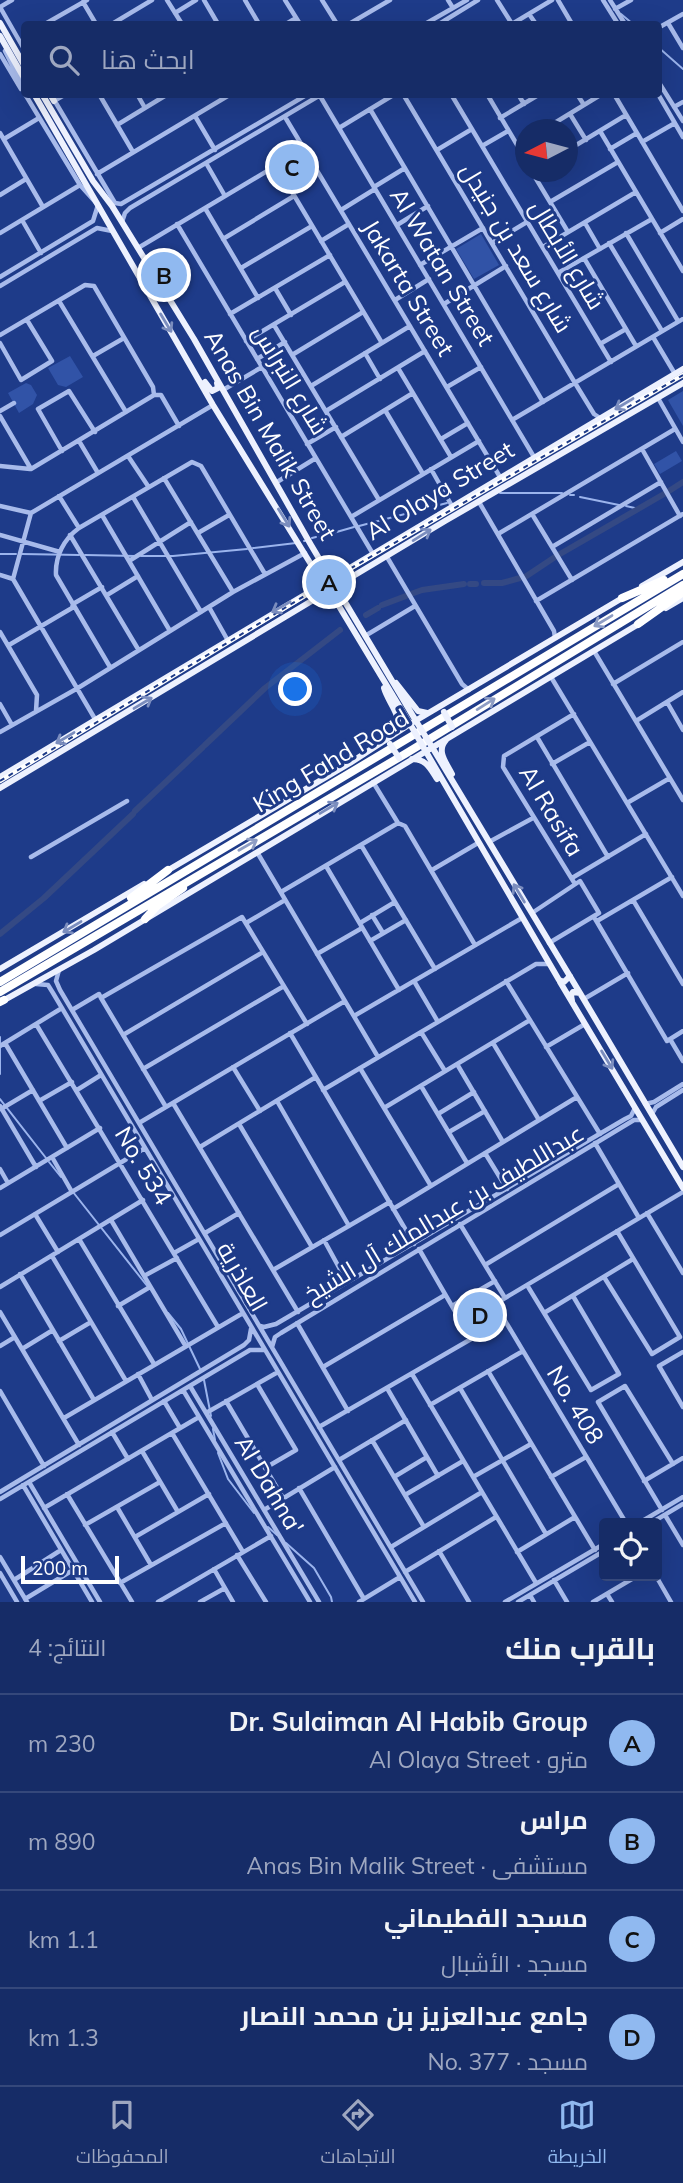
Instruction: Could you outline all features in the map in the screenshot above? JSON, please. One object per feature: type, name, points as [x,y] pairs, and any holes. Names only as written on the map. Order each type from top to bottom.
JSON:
[{"type":"highway","points":[[622,598],[683,573]]},
{"type":"highway","name":"King Fahd Road","points":[[0,980],[683,573]]},
{"type":"highway","name":"King Fahd Road","points":[[1,1000],[205,870],[405,754],[683,585]]},
{"type":"highway","points":[[638,624],[683,592]]},
{"type":"highway","points":[[94,926],[168,870]]},
{"type":"highway","points":[[145,919],[157,906],[202,875],[205,870]]},
{"type":"main road","points":[[0,21],[21,52]]},
{"type":"main road","points":[[0,21],[21,60]]},
{"type":"main road","points":[[0,38],[21,73]]},
{"type":"main road","points":[[36,98],[213,405],[382,680],[413,723]]},
{"type":"main road","name":"Anas Bin Malik Street","points":[[44,98],[93,181],[112,206],[194,339],[252,438],[389,676],[452,799],[683,1190]]},
{"type":"main road","points":[[178,343],[210,390],[216,390],[216,381],[194,339]]},
{"type":"main road","name":"Al Olaya Street","points":[[0,777],[683,369]]},
{"type":"main road","name":"Al Olaya Street","points":[[0,788],[683,383]]},
{"type":"main road","points":[[241,448],[219,408],[220,402],[227,402],[252,438]]},
{"type":"main road","points":[[0,969],[387,743],[395,734],[441,710],[449,702],[683,562]]},
{"type":"main road","points":[[309,592],[317,581],[313,566]]},
{"type":"main road","points":[[348,607],[345,589],[352,577]]},
{"type":"main road","points":[[1,1000],[59,970],[683,598]]},
{"type":"main road","points":[[314,601],[326,600],[340,609]]},
{"type":"main road","points":[[389,676],[418,711],[424,713],[441,710]]},
{"type":"main road","points":[[382,680],[386,696],[398,719],[399,725],[395,734]]},
{"type":"main road","points":[[441,710],[452,727],[457,730],[465,728]]},
{"type":"main road","points":[[450,737],[441,747],[441,752],[460,795]]},
{"type":"main road","points":[[387,743],[399,758],[397,767]]},
{"type":"main road","name":"Anas Bin Malik Street","points":[[428,749],[489,842],[683,1167]]},
{"type":"main road","points":[[410,759],[420,759],[426,763],[452,799]]},
{"type":"main road","points":[[559,980],[564,982],[570,976]]},
{"type":"main road","points":[[573,1002],[573,992],[582,996]]},
{"type":"street","points":[[12,0],[0,7],[21,37]]},
{"type":"street","points":[[117,21],[152,0]]},
{"type":"street","points":[[167,0],[180,21]]},
{"type":"street","points":[[175,13],[196,0]]},
{"type":"street","points":[[245,0],[258,21]]},
{"type":"street","points":[[286,0],[298,21]]},
{"type":"street","points":[[354,21],[390,0]]},
{"type":"street","points":[[447,0],[453,8]]},
{"type":"street","points":[[430,21],[467,0]]},
{"type":"street","points":[[444,21],[478,0]]},
{"type":"street","points":[[497,0],[510,21]]},
{"type":"street","points":[[517,21],[552,0]]},
{"type":"street","points":[[558,0],[570,21]]},
{"type":"street","points":[[603,0],[616,21]]},
{"type":"street","points":[[610,0],[623,21]]},
{"type":"street","points":[[615,9],[631,0]]},
{"type":"street","points":[[57,21],[85,1],[94,21]]},
{"type":"street","points":[[207,1],[217,21]]},
{"type":"street","points":[[324,1],[335,21]]},
{"type":"street","points":[[662,26],[683,13]]},
{"type":"street","points":[[530,14],[534,21]]},
{"type":"street","points":[[291,21],[296,18]]},
{"type":"street","points":[[667,23],[683,48]]},
{"type":"street","points":[[0,38],[21,84]]},
{"type":"street","points":[[0,54],[21,87]]},
{"type":"street","points":[[662,86],[683,121]]},
{"type":"street","points":[[1,275],[93,221],[98,205],[80,185],[28,98]]},
{"type":"street","points":[[53,98],[112,206]]},
{"type":"street","points":[[101,98],[133,152]]},
{"type":"street","points":[[139,98],[145,108]]},
{"type":"street","points":[[117,125],[161,98]]},
{"type":"street","points":[[97,174],[224,98]]},
{"type":"street","points":[[91,165],[115,203],[121,204],[301,98]]},
{"type":"street","points":[[122,223],[130,208],[316,98]]},
{"type":"street","name":"Al Watan Street","points":[[323,98],[534,457]]},
{"type":"street","points":[[339,128],[388,98]]},
{"type":"street","name":"شارع سعد بن جنيدل","points":[[405,98],[575,383],[594,414],[600,418]]},
{"type":"street","name":"شارع الأبطال","points":[[453,98],[611,362]]},
{"type":"street","points":[[489,98],[515,142]]},
{"type":"street","points":[[520,98],[524,104]]},
{"type":"street","points":[[500,118],[534,98]]},
{"type":"street","points":[[580,98],[584,105]]},
{"type":"street","points":[[562,119],[595,98]]},
{"type":"street","points":[[616,98],[683,211]]},
{"type":"street","points":[[660,98],[683,137]]},
{"type":"street","points":[[674,107],[683,102]]},
{"type":"street","points":[[370,109],[543,402]]},
{"type":"street","points":[[570,114],[586,140]]},
{"type":"street","points":[[578,144],[626,115]]},
{"type":"street","points":[[195,116],[215,149]]},
{"type":"street","name":"Jakarta Street","points":[[285,117],[500,477]]},
{"type":"street","points":[[4,139],[39,118]]},
{"type":"street","points":[[260,123],[264,129]]},
{"type":"street","points":[[642,142],[675,123]]},
{"type":"street","points":[[437,150],[472,129]]},
{"type":"street","points":[[482,146],[508,131]]},
{"type":"street","points":[[600,131],[683,271]]},
{"type":"street","points":[[0,133],[43,207]]},
{"type":"street","points":[[610,149],[637,133]]},
{"type":"street","points":[[138,248],[304,149]]},
{"type":"street","points":[[550,202],[618,162]]},
{"type":"street","points":[[206,163],[225,196]]},
{"type":"street","points":[[276,165],[382,343]]},
{"type":"street","points":[[287,183],[314,167]]},
{"type":"street","points":[[341,209],[405,168]]},
{"type":"street","points":[[0,195],[26,179]]},
{"type":"street","points":[[538,182],[568,232]]},
{"type":"street","points":[[0,233],[80,185]]},
{"type":"street","points":[[543,247],[636,192]]},
{"type":"street","points":[[223,239],[294,196]]},
{"type":"street","points":[[397,225],[428,206]]},
{"type":"street","points":[[205,208],[258,298]]},
{"type":"street","points":[[558,273],[652,219]]},
{"type":"street","points":[[660,233],[683,219]]},
{"type":"street","points":[[22,220],[41,253]]},
{"type":"street","points":[[93,221],[99,223],[97,228]]},
{"type":"street","points":[[492,243],[527,222]]},
{"type":"street","points":[[584,223],[600,249]]},
{"type":"street","points":[[321,242],[349,224]]},
{"type":"street","name":"شارع النبراس","points":[[177,225],[373,554]]},
{"type":"street","points":[[241,268],[312,226]]},
{"type":"street","points":[[0,286],[97,228],[114,231]]},
{"type":"street","points":[[420,265],[483,228]]},
{"type":"street","points":[[512,420],[681,320],[626,233]]},
{"type":"street","points":[[609,243],[662,331]]},
{"type":"street","points":[[230,314],[330,255]]},
{"type":"street","points":[[584,258],[636,346]]},
{"type":"street","points":[[443,304],[506,266]]},
{"type":"street","points":[[395,300],[429,279]]},
{"type":"street","points":[[246,341],[345,282]]},
{"type":"street","points":[[0,335],[85,285],[94,286],[153,387],[154,395]]},
{"type":"street","points":[[275,288],[291,315]]},
{"type":"street","points":[[59,301],[126,412]]},
{"type":"street","points":[[292,355],[363,312]]},
{"type":"street","points":[[0,343],[21,380],[52,361],[27,320]]},
{"type":"street","points":[[274,325],[379,500]]},
{"type":"street","points":[[311,386],[410,326]]},
{"type":"street","points":[[600,344],[626,329]]},
{"type":"street","points":[[653,337],[675,374]]},
{"type":"street","points":[[93,356],[124,338]]},
{"type":"street","points":[[257,359],[285,342]]},
{"type":"street","points":[[326,411],[425,351]]},
{"type":"street","points":[[365,354],[380,379]]},
{"type":"street","points":[[223,390],[262,367]]},
{"type":"street","points":[[447,387],[481,367]]},
{"type":"street","points":[[398,368],[452,457]]},
{"type":"street","points":[[62,451],[38,409],[48,403],[69,391],[95,432]]},
{"type":"street","points":[[341,437],[413,393]]},
{"type":"street","points":[[0,466],[31,469],[154,395],[161,395],[179,426]]},
{"type":"street","points":[[658,398],[683,442]]},
{"type":"street","points":[[14,403],[0,414],[31,469]]},
{"type":"street","points":[[13,579],[32,513],[213,405]]},
{"type":"street","points":[[385,410],[424,474]]},
{"type":"street","points":[[441,439],[468,423]]},
{"type":"street","points":[[307,444],[335,427]]},
{"type":"street","points":[[498,534],[675,429]]},
{"type":"street","points":[[79,441],[98,473]]},
{"type":"street","points":[[351,517],[479,441]]},
{"type":"street","points":[[536,601],[682,515],[642,449]]},
{"type":"street","points":[[127,456],[149,486]]},
{"type":"street","points":[[277,482],[316,458]]},
{"type":"street","points":[[110,667],[56,575],[60,552],[70,535],[79,528],[149,486],[192,462],[201,466],[265,574]]},
{"type":"street","points":[[431,469],[452,506]]},
{"type":"street","points":[[164,478],[233,592]]},
{"type":"street","points":[[552,547],[661,482]]},
{"type":"street","points":[[59,496],[79,528]]},
{"type":"street","points":[[133,497],[201,612]]},
{"type":"street","points":[[479,502],[555,634],[555,639]]},
{"type":"street","points":[[0,506],[32,513]]},
{"type":"street","points":[[198,533],[229,514]]},
{"type":"street","points":[[532,514],[572,580]]},
{"type":"street","points":[[102,515],[170,631]]},
{"type":"street","points":[[129,561],[191,522]]},
{"type":"street","points":[[70,535],[138,649]]},
{"type":"street","points":[[0,536],[60,552]]},
{"type":"street","points":[[0,732],[78,688],[233,592],[305,553]]},
{"type":"street","points":[[387,557],[462,684],[469,690]]},
{"type":"street","points":[[0,575],[13,579],[95,719]]},
{"type":"street","points":[[107,595],[138,576]]},
{"type":"street","points":[[0,644],[41,626],[102,587]]},
{"type":"street","points":[[365,636],[415,606]]},
{"type":"street","points":[[209,607],[227,639]]},
{"type":"street","points":[[0,632],[37,695],[36,710]]},
{"type":"street","points":[[613,684],[683,642]]},
{"type":"street","points":[[593,650],[683,800]]},
{"type":"street","points":[[551,676],[683,896]]},
{"type":"street","points":[[636,721],[683,692]]},
{"type":"street","points":[[667,702],[683,730]]},
{"type":"street","points":[[0,704],[12,725]]},
{"type":"street","name":"Al Rasifa","points":[[573,714],[504,756],[503,767],[533,818],[572,878],[646,834]]},
{"type":"street","points":[[537,737],[608,857]]},
{"type":"street","points":[[552,764],[590,742]]},
{"type":"street","points":[[627,803],[670,778]]},
{"type":"street","points":[[373,782],[398,824],[405,826],[475,945]]},
{"type":"street","points":[[31,857],[127,801]]},
{"type":"street","points":[[489,842],[533,818]]},
{"type":"street","points":[[281,892],[398,824]]},
{"type":"street","points":[[432,870],[478,843]]},
{"type":"street","points":[[361,845],[435,969]]},
{"type":"street","points":[[257,851],[378,1057]]},
{"type":"street","points":[[326,866],[399,990]]},
{"type":"street","points":[[549,943],[672,877]]},
{"type":"street","points":[[572,878],[575,884]]},
{"type":"street","points":[[531,913],[580,881],[599,913],[596,919]]},
{"type":"street","points":[[246,923],[285,900]]},
{"type":"street","points":[[633,900],[683,984]]},
{"type":"street","points":[[317,954],[395,902]]},
{"type":"street","points":[[372,915],[383,933]]},
{"type":"street","points":[[101,998],[242,917],[307,1024]]},
{"type":"street","points":[[354,1016],[522,918]]},
{"type":"street","points":[[596,919],[667,1041],[683,1031]]},
{"type":"street","points":[[370,941],[406,920]]},
{"type":"street","points":[[323,1090],[536,964],[541,958],[541,950]]},
{"type":"street","points":[[123,1035],[263,952]]},
{"type":"street","points":[[536,964],[550,964]]},
{"type":"street","name":"العاذرية","points":[[59,970],[56,981],[60,990],[423,1602]]},
{"type":"street","points":[[582,996],[628,973]]},
{"type":"street","points":[[414,981],[438,1022]]},
{"type":"street","points":[[506,981],[600,1134]]},
{"type":"street","points":[[32,984],[45,983],[53,993],[54,988],[60,990]]},
{"type":"street","points":[[144,1069],[284,986]]},
{"type":"street","name":"العاذرية","points":[[53,993],[415,1602]]},
{"type":"street","points":[[72,1010],[99,994],[166,1107]]},
{"type":"street","points":[[133,1128],[345,1001]]},
{"type":"street","points":[[62,1008],[2,1044],[67,1148]]},
{"type":"street","points":[[384,1108],[530,1020]]},
{"type":"street","points":[[547,1047],[585,1023]]},
{"type":"street","name":"No. 534","points":[[36,1024],[122,1163],[218,1327]]},
{"type":"street","points":[[421,1032],[445,1071]]},
{"type":"street","points":[[290,1033],[414,1244]]},
{"type":"street","points":[[670,1039],[683,1061]]},
{"type":"street","points":[[493,1042],[539,1120]]},
{"type":"street","points":[[457,1064],[503,1142]]},
{"type":"street","points":[[233,1067],[260,1111]]},
{"type":"street","points":[[360,1068],[431,1186]]},
{"type":"street","points":[[77,1090],[101,1075]]},
{"type":"street","points":[[200,1147],[316,1077]]},
{"type":"street","points":[[39,1101],[72,1082]]},
{"type":"street","points":[[652,1115],[660,1101],[683,1084]]},
{"type":"street","points":[[421,1086],[467,1163]]},
{"type":"street","points":[[33,1090],[1,1107],[36,1167]]},
{"type":"street","points":[[645,1104],[660,1101],[683,1090]]},
{"type":"street","points":[[438,1114],[474,1092]]},
{"type":"street","points":[[394,1209],[577,1097]]},
{"type":"street","points":[[277,1101],[349,1226]]},
{"type":"street","points":[[173,1103],[298,1312]]},
{"type":"street","name":"عبداللطيف بن عبدالملك آل الشيخ","points":[[260,1326],[276,1324],[298,1312],[507,1189],[595,1143],[624,1123],[635,1108]]},
{"type":"street","points":[[449,1132],[485,1111]]},
{"type":"street","name":"عبداللطيف بن عبدالملك آل الشيخ","points":[[272,1348],[275,1338],[281,1333],[460,1224],[600,1134],[624,1123],[642,1120]]},
{"type":"street","points":[[239,1124],[312,1247]]},
{"type":"street","points":[[0,1188],[100,1128]]},
{"type":"street","points":[[595,1143],[639,1218]]},
{"type":"street","points":[[0,1235],[145,1148]]},
{"type":"street","points":[[485,1153],[507,1189]]},
{"type":"street","points":[[52,1157],[72,1192]]},
{"type":"street","points":[[0,1169],[8,1183]]},
{"type":"street","points":[[485,1265],[619,1184]]},
{"type":"street","points":[[460,1224],[505,1298],[683,1190]]},
{"type":"street","points":[[0,1287],[144,1200]]},
{"type":"street","points":[[273,1270],[390,1202]]},
{"type":"street","points":[[205,1233],[239,1213]]},
{"type":"street","points":[[647,1213],[683,1273]]},
{"type":"street","points":[[35,1214],[58,1252]]},
{"type":"street","points":[[111,1220],[185,1345]]},
{"type":"street","points":[[604,1277],[652,1354],[680,1337],[617,1231]]},
{"type":"street","points":[[79,1239],[154,1364]]},
{"type":"street","points":[[144,1276],[199,1239]]},
{"type":"street","points":[[324,1240],[347,1282]]},
{"type":"street","points":[[419,1249],[471,1339]]},
{"type":"street","points":[[52,1256],[126,1381]]},
{"type":"street","points":[[544,1312],[634,1259]]},
{"type":"street","points":[[372,1269],[374,1275]]},
{"type":"street","points":[[221,1275],[228,1272]]},
{"type":"street","points":[[20,1274],[94,1400]]},
{"type":"street","points":[[452,1306],[495,1281]]},
{"type":"street","points":[[527,1285],[591,1390],[619,1374],[573,1296]]},
{"type":"street","points":[[118,1306],[150,1287]]},
{"type":"street","points":[[323,1367],[445,1295]]},
{"type":"street","name":"No. 408","points":[[505,1298],[495,1304],[623,1518]]},
{"type":"street","points":[[0,1312],[79,1445]]},
{"type":"street","points":[[64,1418],[243,1312]]},
{"type":"street","points":[[319,1427],[504,1320]]},
{"type":"street","points":[[59,1341],[91,1322]]},
{"type":"street","points":[[297,1323],[348,1411]]},
{"type":"street","points":[[276,1324],[274,1330],[281,1333]]},
{"type":"street","points":[[0,1492],[247,1343],[251,1328]]},
{"type":"street","points":[[22,1349],[53,1330]]},
{"type":"street","points":[[0,1346],[15,1337]]},
{"type":"street","points":[[247,1343],[250,1350]]},
{"type":"street","points":[[187,1396],[188,1390],[206,1376],[250,1350],[265,1350]]},
{"type":"street","points":[[430,1405],[523,1351]]},
{"type":"street","points":[[683,1352],[659,1366],[683,1407]]},
{"type":"street","points":[[203,1370],[206,1376]]},
{"type":"street","points":[[488,1371],[595,1552]]},
{"type":"street","points":[[206,1413],[278,1373]]},
{"type":"street","points":[[138,1374],[152,1400]]},
{"type":"street","points":[[412,1374],[536,1583]]},
{"type":"street","points":[[257,1384],[296,1450],[265,1468]]},
{"type":"street","points":[[673,1464],[625,1386],[598,1402],[683,1545]]},
{"type":"street","points":[[0,1499],[28,1486],[183,1390],[192,1388]]},
{"type":"street","name":"Al Dahna'","points":[[192,1388],[319,1602]]},
{"type":"street","points":[[387,1388],[438,1476]]},
{"type":"street","points":[[460,1388],[546,1534]]},
{"type":"street","name":"Al Dahna'","points":[[183,1390],[310,1602]]},
{"type":"street","points":[[0,1391],[44,1466]]},
{"type":"street","points":[[293,1398],[300,1394]]},
{"type":"street","points":[[164,1401],[180,1428]]},
{"type":"street","points":[[226,1401],[283,1498]]},
{"type":"street","points":[[132,1412],[135,1418]]},
{"type":"street","points":[[44,1508],[199,1417]]},
{"type":"street","points":[[339,1460],[406,1420]]},
{"type":"street","points":[[112,1432],[128,1459]]},
{"type":"street","points":[[172,1433],[243,1552]]},
{"type":"street","points":[[372,1440],[424,1527]]},
{"type":"street","points":[[473,1477],[531,1444]]},
{"type":"street","points":[[142,1451],[178,1512]]},
{"type":"street","points":[[394,1476],[427,1457]]},
{"type":"street","points":[[551,1477],[586,1457]]},
{"type":"street","points":[[644,1481],[683,1458]]},
{"type":"street","points":[[405,1495],[463,1461]]},
{"type":"street","points":[[264,1510],[335,1467]]},
{"type":"street","points":[[85,1525],[160,1482]]},
{"type":"street","points":[[28,1486],[100,1602]]},
{"type":"street","points":[[28,1486],[92,1602]]},
{"type":"street","points":[[299,1488],[362,1601],[400,1577]]},
{"type":"street","points":[[391,1547],[482,1492]]},
{"type":"street","points":[[67,1494],[132,1602]]},
{"type":"street","points":[[135,1537],[209,1494]]},
{"type":"street","points":[[657,1518],[683,1497]]},
{"type":"street","points":[[358,1505],[364,1502]]},
{"type":"street","points":[[651,1518],[683,1504]]},
{"type":"street","points":[[117,1507],[151,1565]]},
{"type":"street","points":[[405,1572],[496,1517]]},
{"type":"street","points":[[517,1552],[575,1517]]},
{"type":"street","points":[[120,1583],[226,1523]]},
{"type":"street","points":[[158,1602],[278,1534]]},
{"type":"street","points":[[518,1602],[599,1548]]},
{"type":"street","points":[[14,1580],[61,1550]]},
{"type":"street","points":[[439,1552],[469,1602]]},
{"type":"street","points":[[505,1602],[599,1552]]},
{"type":"street","points":[[237,1555],[266,1602]]},
{"type":"street","points":[[0,1557],[26,1600],[73,1570]]},
{"type":"street","points":[[214,1569],[233,1602]]},
{"type":"street","points":[[0,1573],[17,1602]]},
{"type":"street","points":[[554,1580],[567,1602]]},
{"type":"street","points":[[593,1602],[629,1581]]},
{"type":"street","points":[[659,1581],[671,1602]]},
{"type":"street","points":[[200,1602],[225,1588]]},
{"type":"street","points":[[607,1594],[612,1602]]},
{"type":"street","points":[[530,1595],[534,1602]]},
{"type":"shaded area","points":[[481,234],[499,265],[474,279],[456,249]]},
{"type":"shaded area","points":[[70,356],[83,377],[66,387],[58,385],[48,368]]},
{"type":"shaded area","points":[[26,383],[31,385],[37,395],[33,404],[19,413],[8,393]]},
{"type":"shaded area","points":[[683,391],[683,426],[668,400]]},
{"type":"shaded area","points":[[676,451],[682,461],[660,474],[654,464]]},
{"type":"waterway","points":[[621,14],[629,21]]},
{"type":"waterway","points":[[662,51],[683,69]]},
{"type":"waterway","points":[[669,491],[683,482]]},
{"type":"waterway","points":[[500,493],[562,493]]},
{"type":"waterway","points":[[560,554],[664,494]]},
{"type":"waterway","points":[[580,497],[619,505]]},
{"type":"waterway","points":[[359,526],[447,503]]},
{"type":"waterway","points":[[626,506],[639,509]]},
{"type":"waterway","points":[[319,537],[354,527]]},
{"type":"waterway","points":[[312,538],[316,537]]},
{"type":"waterway","points":[[253,548],[296,543]]},
{"type":"waterway","points":[[141,556],[173,556],[247,549]]},
{"type":"waterway","points":[[0,554],[16,554]]},
{"type":"waterway","points":[[22,554],[79,555]]},
{"type":"waterway","points":[[85,555],[135,556]]},
{"type":"waterway","points":[[525,577],[555,557]]},
{"type":"waterway","points":[[484,583],[502,583],[520,578]]},
{"type":"waterway","points":[[411,594],[464,584]]},
{"type":"waterway","points":[[470,584],[476,584]]},
{"type":"waterway","points":[[382,605],[406,596]]},
{"type":"waterway","points":[[366,615],[378,608]]},
{"type":"waterway","points":[[205,745],[265,688],[340,630]]},
{"type":"waterway","points":[[135,811],[203,747]]},
{"type":"waterway","points":[[0,934],[44,898],[133,814]]},
{"type":"waterway","points":[[0,1037],[0,1074]]},
{"type":"waterway","points":[[0,1099],[46,1158]]},
{"type":"waterway","points":[[49,1162],[61,1177]]},
{"type":"waterway","points":[[73,1192],[148,1287]]},
{"type":"waterway","points":[[168,1313],[181,1329],[200,1369]]},
{"type":"waterway","points":[[204,1380],[211,1416]]},
{"type":"waterway","points":[[213,1429],[215,1440]]},
{"type":"waterway","points":[[218,1453],[228,1479],[254,1513]]},
{"type":"waterway","points":[[268,1527],[277,1535]]},
{"type":"waterway","points":[[286,1543],[314,1568],[332,1602]]},
{"type":"railway","points":[[0,781],[329,581],[683,375]]},
{"type":"place","name":"مسجد الفطيماني","points":[[292,167]]},
{"type":"place","name":"مراس","points":[[164,275]]},
{"type":"place","name":"Dr. Sulaiman Al Habib Group","points":[[329,582]]},
{"type":"place","name":"جامع عبدالعزيز بن محمد النصار","points":[[480,1315]]}]
